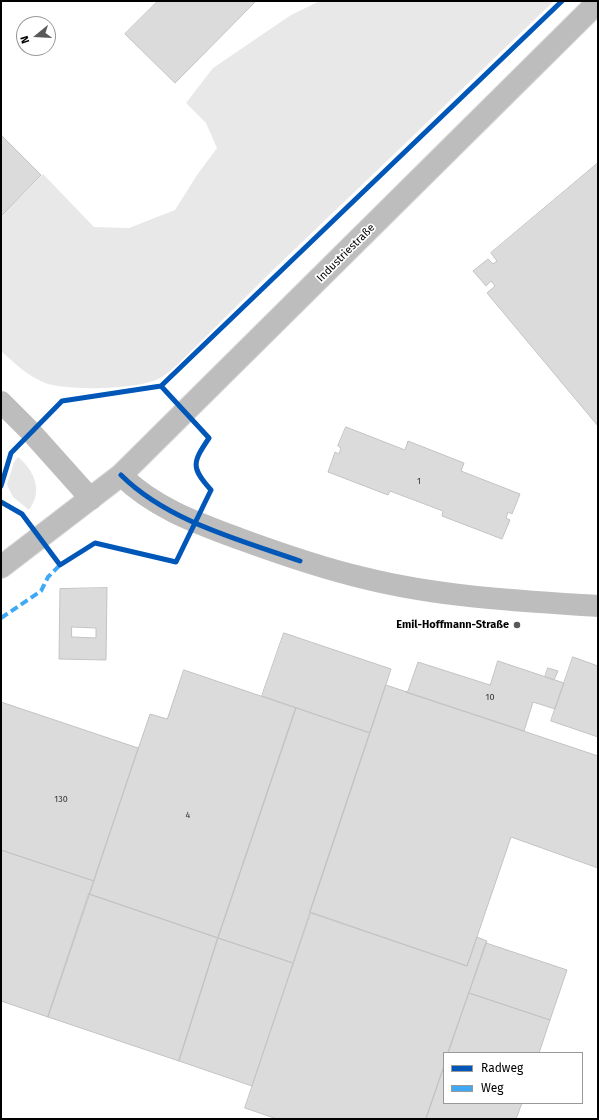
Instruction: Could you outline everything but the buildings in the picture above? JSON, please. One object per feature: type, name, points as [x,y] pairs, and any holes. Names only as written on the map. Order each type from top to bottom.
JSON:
[{"type":"main road","name":"Industriestraße","points":[[1,567],[91,500],[121,475],[598,2]]},
{"type":"main road","points":[[1,402],[31,432],[91,500]]},
{"type":"main road","points":[[121,475],[136,489],[164,507],[194,523],[316,566],[365,578],[435,591],[510,601],[598,606]]},
{"type":"shaded area","points":[[320,1],[554,1],[274,269],[177,365],[160,378],[150,382],[120,387],[86,388],[56,386],[45,383],[33,377],[16,365],[1,351],[1,216],[43,174],[94,227],[129,228],[175,210],[197,175],[217,148],[206,123],[186,103],[213,68],[291,15]]},
{"type":"shaded area","points":[[18,457],[29,469],[35,482],[36,496],[29,510],[13,497],[7,485],[14,462]]},
{"type":"marked path","points":[[1,618],[41,591],[48,577],[60,565]]},
{"type":"cycle path","points":[[1,486],[11,453],[62,401],[161,386],[562,1]]},
{"type":"cycle path","points":[[1,502],[22,514],[60,565],[95,543],[176,562],[211,490],[200,476],[196,464],[197,459],[209,438],[161,386]]},
{"type":"cycle path","points":[[121,475],[139,491],[182,517],[229,537],[300,561]]},
{"type":"place","name":"Emil-Hoffmann-Straße","points":[[517,625]]}]
